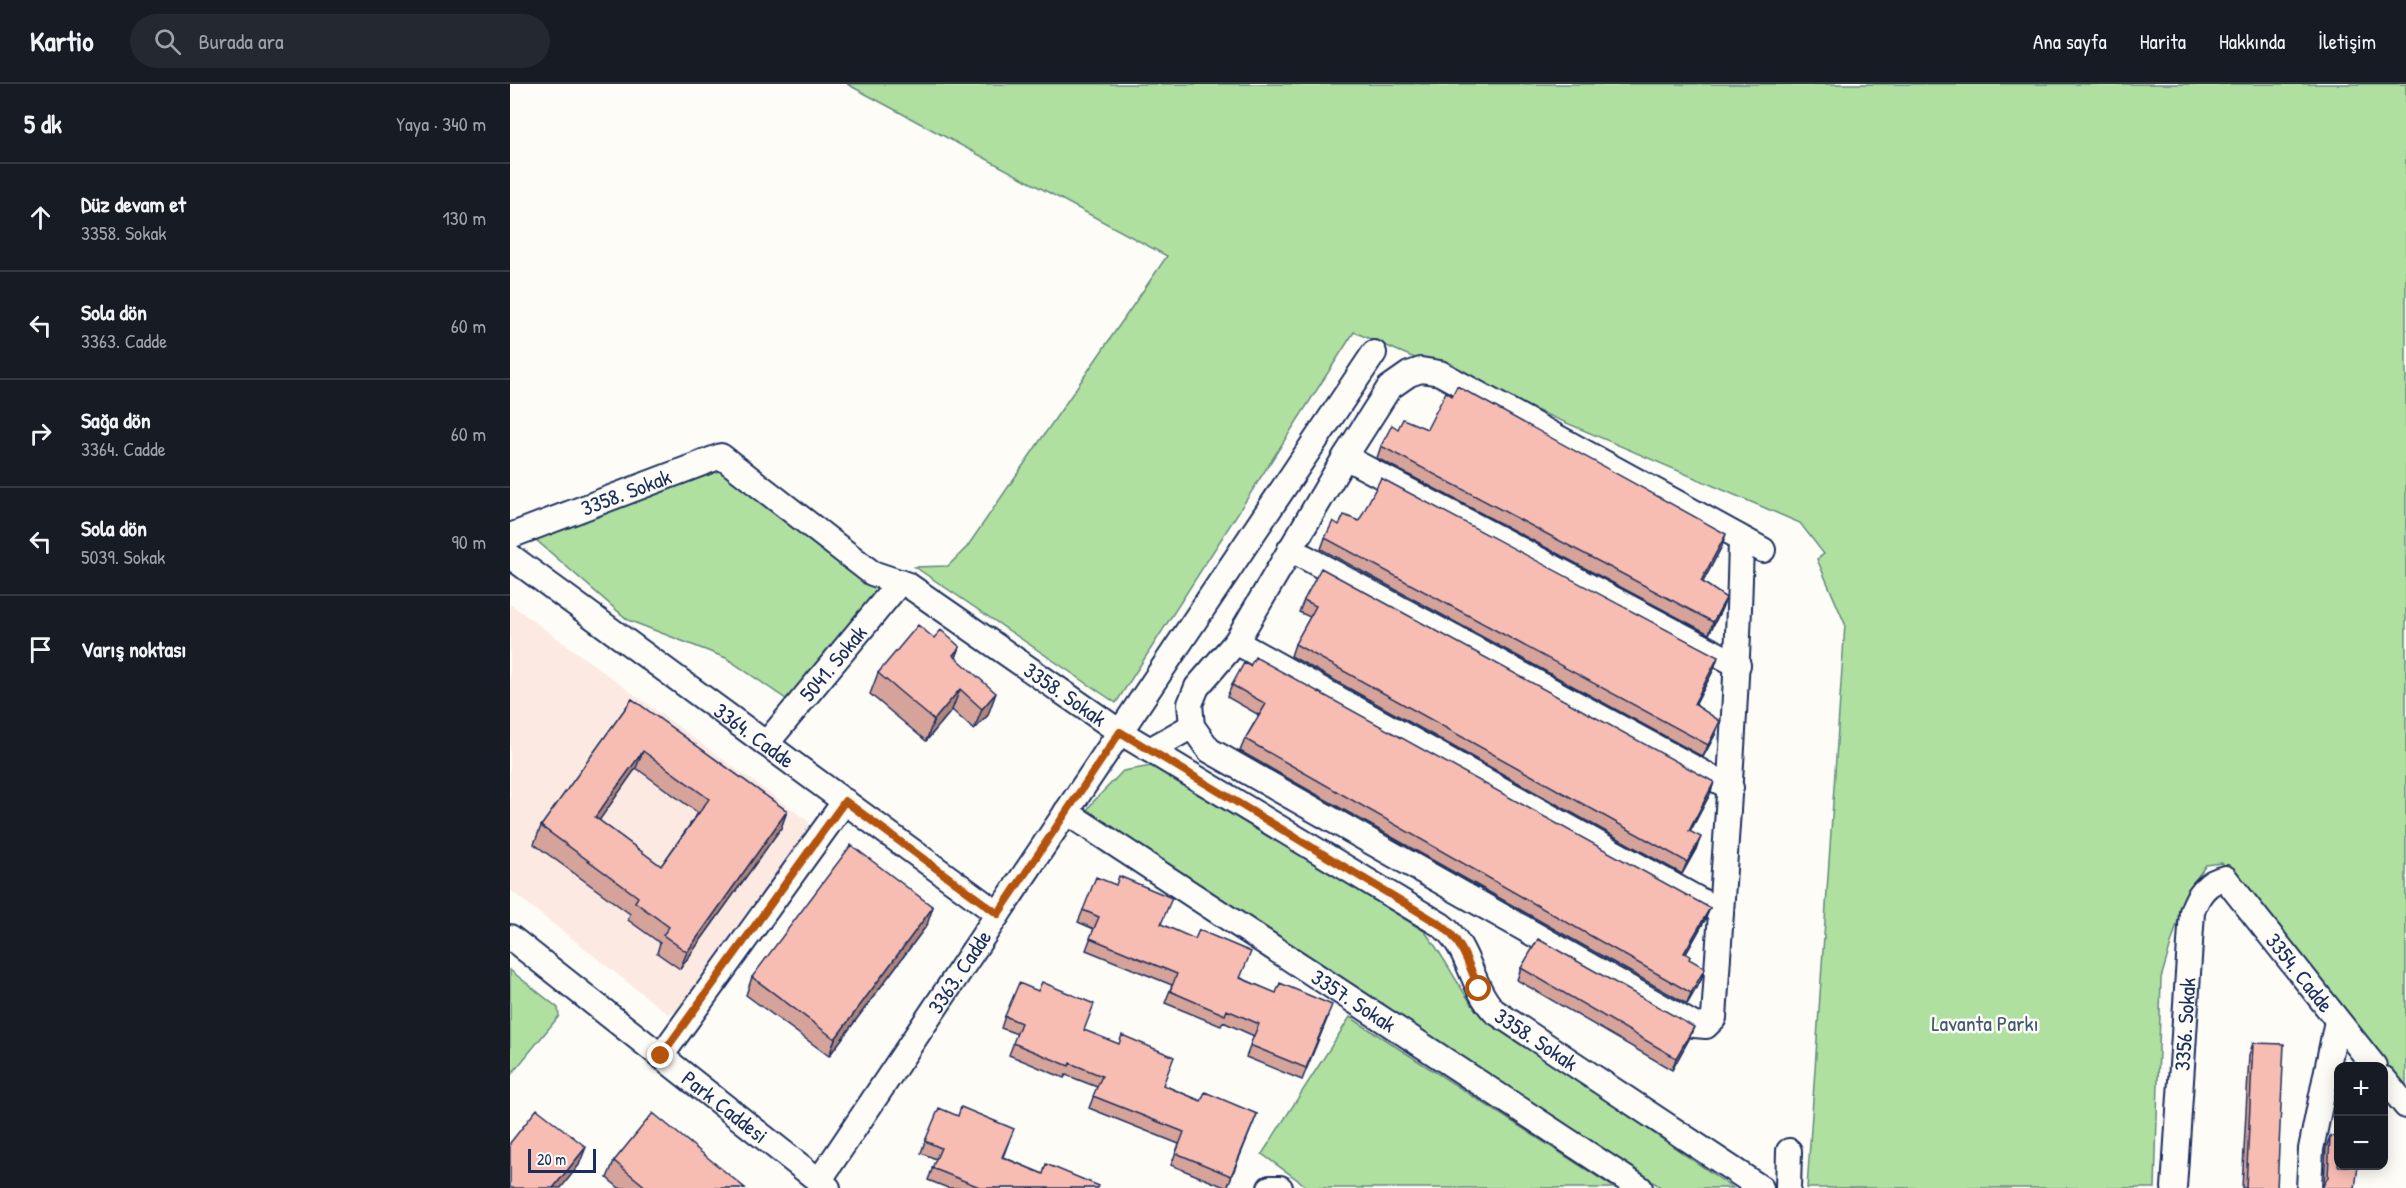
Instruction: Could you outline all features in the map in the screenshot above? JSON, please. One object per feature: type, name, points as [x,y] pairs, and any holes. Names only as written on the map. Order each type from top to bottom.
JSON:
[{"type":"street","name":"3363. Cadde","points":[[824,1184],[998,914],[1374,353]]},
{"type":"street","points":[[1741,538],[1738,665],[1731,788],[1720,912],[1714,1018],[1706,1026],[1694,1025],[1209,750],[1192,726],[1190,704],[1197,687],[1236,642],[1345,457],[1389,388],[1415,372],[1440,373],[1763,550]]},
{"type":"street","name":"3358. Sokak","points":[[511,553],[721,456],[872,573],[908,585],[1120,732],[1449,931],[1462,949],[1483,997],[1494,1011],[1761,1188]]},
{"type":"street","points":[[1345,457],[1738,665]]},
{"type":"street","points":[[1290,549],[1731,788]]},
{"type":"street","name":"3364. Cadde","points":[[511,553],[998,914]]},
{"type":"street","name":"5041. Sokak","points":[[766,744],[900,582]]},
{"type":"street","points":[[1236,642],[1720,912]]},
{"type":"street","points":[[1149,750],[1192,726]]},
{"type":"street","points":[[661,1056],[845,801]]},
{"type":"street","name":"3357. Sokak","points":[[1066,812],[1640,1188]]},
{"type":"street","name":"3354. Cadde","points":[[2224,878],[2371,1062]]},
{"type":"street","name":"3356. Sokak","points":[[2174,1188],[2192,912],[2202,891],[2216,880],[2224,878]]},
{"type":"street","name":"Park Caddesi","points":[[510,937],[824,1184]]},
{"type":"street","points":[[2309,1188],[2312,1149],[2337,1021]]},
{"type":"street","points":[[2388,1084],[2406,1106]]},
{"type":"street","points":[[1788,1188],[1789,1150]]},
{"type":"street","points":[[1270,1188],[1280,1188]]},
{"type":"shaded area","points":[[510,604],[809,822],[807,835],[683,1009],[668,1014],[510,890]]},
{"type":"green space","name":"Lavanta Parkı","points":[[847,84],[2406,84],[2406,1092],[2388,1070],[2388,1062],[2382,1062],[2222,863],[2206,865],[2186,893],[2161,978],[2155,1188],[1807,1188],[1845,624],[1817,559],[1824,554],[1800,523],[1354,332],[1116,703],[915,567],[948,566],[967,547],[1167,256]]},
{"type":"green space","points":[[722,470],[882,593],[789,701],[726,658],[628,620],[535,539]]},
{"type":"green space","points":[[1157,765],[1424,931],[1477,1011],[1733,1188],[1662,1188],[1084,815],[1092,803],[1123,771]]},
{"type":"green space","points":[[510,970],[558,1008],[559,1016],[510,1076]]},
{"type":"green space","points":[[1350,1017],[1615,1188],[1309,1188],[1262,1154]]},
{"type":"building","points":[[1457,386],[1726,534],[1701,581],[1726,598],[1713,622],[1381,446],[1392,425],[1398,429],[1403,419],[1427,429],[1446,392],[1452,396]]},
{"type":"building","points":[[1381,478],[1718,657],[1694,704],[1720,721],[1708,745],[1325,538],[1333,521],[1339,525],[1344,515],[1359,521]]},
{"type":"building","points":[[1321,568],[1714,782],[1689,831],[1701,837],[1687,862],[1295,644],[1316,606],[1304,600]]},
{"type":"building","points":[[918,625],[934,638],[941,630],[960,647],[953,655],[996,693],[982,709],[960,689],[934,720],[878,673]]},
{"type":"building","points":[[1255,657],[1710,908],[1684,953],[1690,956],[1689,959],[1705,968],[1691,993],[1245,739],[1266,704],[1232,685],[1244,663],[1250,666]]},
{"type":"building","points":[[632,699],[787,811],[687,952],[663,935],[669,927],[635,902],[638,897],[541,826]],"holes":[[[643,751],[709,799],[661,866],[595,817]]]},
{"type":"building","points":[[851,845],[933,907],[835,1039],[752,977]]},
{"type":"building","points":[[1119,876],[1172,898],[1161,924],[1195,939],[1199,930],[1251,952],[1240,978],[1276,993],[1280,983],[1332,1005],[1306,1068],[1250,1045],[1259,1024],[1227,1010],[1225,1015],[1170,991],[1177,974],[1090,938],[1099,917],[1083,910],[1096,877],[1116,885]]},
{"type":"building","points":[[1538,939],[1694,1027],[1676,1058],[1521,968]]},
{"type":"building","points":[[1042,982],[1094,1004],[1084,1030],[1119,1044],[1122,1035],[1174,1057],[1163,1085],[1201,1101],[1205,1092],[1257,1114],[1231,1176],[1176,1153],[1184,1132],[1093,1096],[1102,1076],[1070,1063],[1069,1066],[1013,1043],[1021,1023],[1005,1016],[1019,983],[1038,991]]},
{"type":"building","points":[[2253,1043],[2284,1044],[2277,1188],[2246,1188]]},
{"type":"building","points":[[961,1107],[1014,1129],[1002,1157],[1043,1174],[1046,1164],[1099,1186],[1098,1188],[982,1188],[932,1168],[941,1148],[925,1141],[939,1108],[958,1116]]},
{"type":"building","points":[[537,1109],[586,1147],[553,1188],[510,1188],[510,1143]]},
{"type":"building","points":[[653,1113],[745,1188],[647,1188],[614,1161]]},
{"type":"building","points":[[2330,1136],[2334,1136],[2334,1170],[2357,1170],[2355,1188],[2322,1188],[2328,1177]]},
{"type":"route","points":[[661,1056],[845,801],[998,914],[1120,732],[1441,925],[1456,939],[1462,949],[1479,989]]}]
